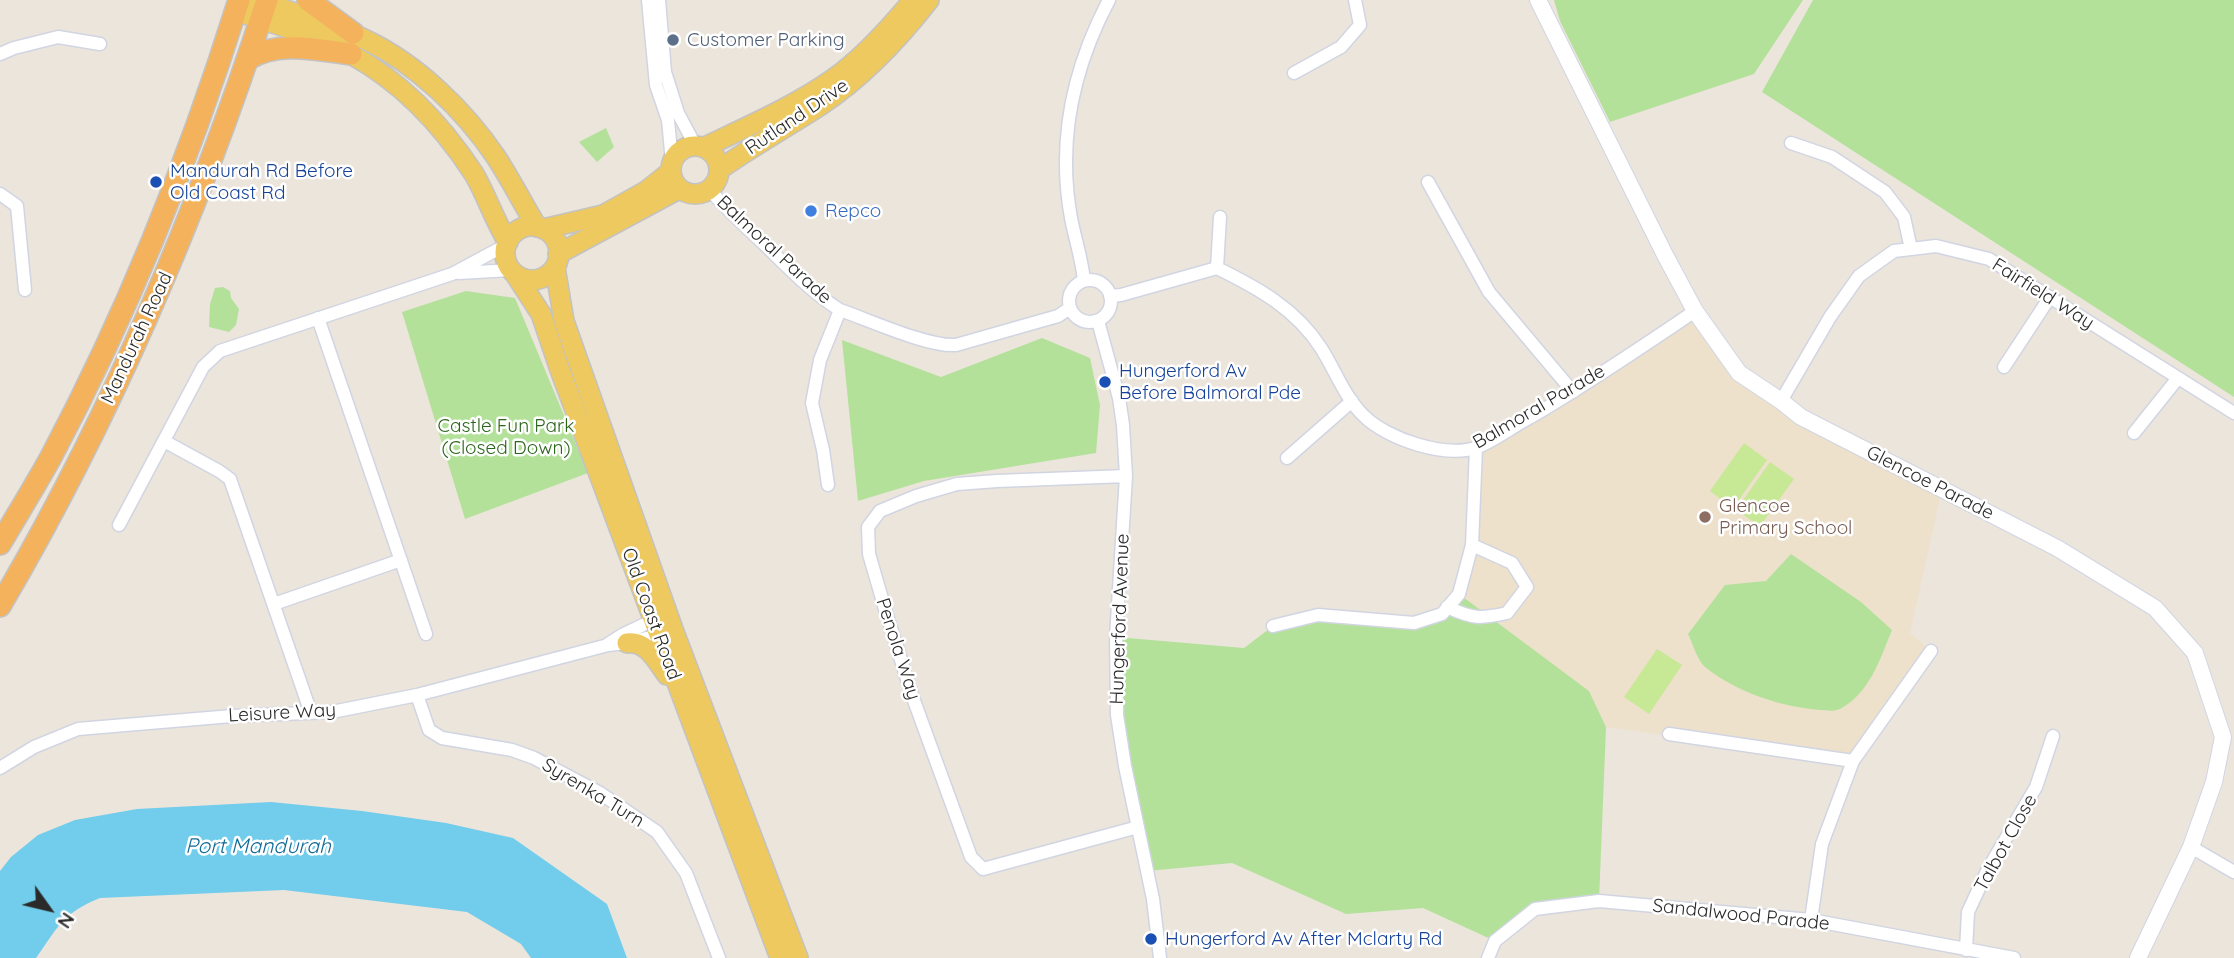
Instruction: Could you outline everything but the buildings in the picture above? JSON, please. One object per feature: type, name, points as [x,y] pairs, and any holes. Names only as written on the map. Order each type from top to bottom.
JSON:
[{"type":"highway","points":[[308,0],[352,44]]},
{"type":"highway","name":"Mandurah Road","points":[[0,544],[50,458],[121,311],[189,145],[238,5]]},
{"type":"highway","points":[[248,59],[262,6]]},
{"type":"highway","points":[[248,59],[262,51],[352,44]]},
{"type":"highway","name":"Mandurah Road","points":[[0,606],[44,530],[132,353],[203,185],[248,59]]},
{"type":"main road","name":"Rutland Drive","points":[[700,146],[791,106],[834,78],[874,45],[913,0]]},
{"type":"main road","name":"Rutland Drive","points":[[720,169],[823,104],[875,63],[929,0]]},
{"type":"main road","points":[[238,5],[262,6],[319,20],[352,44],[435,121],[474,175],[507,244],[506,259],[513,272],[522,278],[544,277],[556,260],[673,174],[677,153],[685,147],[700,146],[712,152],[720,169],[718,178],[709,189],[697,194],[687,194],[673,174]]},
{"type":"main road","points":[[352,44],[389,52],[435,87],[475,130],[496,158],[540,228],[555,239],[556,260]]},
{"type":"main road","points":[[507,244],[517,231],[523,228],[540,228],[603,215],[673,174]]},
{"type":"main road","name":"Old Coast Road","points":[[556,260],[564,321],[664,625],[685,705],[780,958]]},
{"type":"main road","name":"Old Coast Road","points":[[513,272],[541,314],[547,328],[560,370],[798,958]]},
{"type":"main road","points":[[617,644],[635,642],[649,650],[685,705]]},
{"type":"street","points":[[648,0],[656,85],[668,120],[673,174]]},
{"type":"street","points":[[659,0],[665,72],[678,113],[700,146]]},
{"type":"street","points":[[1084,281],[1068,193],[1068,117],[1079,69],[1108,0]]},
{"type":"street","points":[[1294,73],[1341,47],[1360,25],[1355,0]]},
{"type":"street","name":"Glencoe Parade","points":[[1538,0],[1658,243],[1695,311],[1739,373],[1801,417],[2057,548],[2155,608],[2195,653],[2228,736],[2191,847],[2138,958]]},
{"type":"street","points":[[0,54],[58,37],[100,44]]},
{"type":"street","points":[[1791,143],[1832,157],[1885,192],[1904,217],[1911,249]]},
{"type":"street","points":[[1428,182],[1489,292],[1573,392]]},
{"type":"street","name":"Balmoral Parade","points":[[709,189],[725,208],[813,292],[840,310],[917,337],[947,346],[965,343],[1058,316],[1070,308]]},
{"type":"street","points":[[0,194],[17,206],[25,290]]},
{"type":"street","points":[[1110,296],[1217,268],[1220,217]]},
{"type":"street","points":[[118,525],[203,367],[220,351],[452,274],[507,244]]},
{"type":"street","name":"Fairfield Way","points":[[1781,401],[1830,317],[1859,276],[1894,251],[1936,246],[1989,259],[2234,413]]},
{"type":"street","name":"Balmoral Parade","points":[[1217,268],[1284,306],[1306,326],[1364,417],[1402,441],[1441,450],[1476,448],[1573,392],[1695,311]]},
{"type":"street","points":[[452,274],[513,272]]},
{"type":"street","points":[[1093,280],[1103,284],[1110,296],[1109,312],[1098,321],[1090,323],[1074,316],[1070,308],[1070,293],[1076,285],[1084,281],[1093,280]]},
{"type":"street","points":[[2004,367],[2050,297]]},
{"type":"street","name":"Balmoral Parade","points":[[828,485],[812,403],[820,360],[840,310]]},
{"type":"street","points":[[318,318],[426,634]]},
{"type":"street","name":"Hungerford Avenue","points":[[1098,321],[1119,398],[1126,476],[1116,637],[1117,715],[1153,899],[1160,958]]},
{"type":"street","points":[[2134,433],[2178,378]]},
{"type":"street","points":[[1287,458],[1352,401]]},
{"type":"street","points":[[164,441],[230,479],[311,713]]},
{"type":"street","points":[[1273,626],[1318,615],[1414,623],[1442,614],[1459,594],[1472,545],[1476,448]]},
{"type":"street","name":"Penola Way","points":[[1126,476],[957,484],[916,496],[880,511],[868,527],[869,554],[912,695],[971,857],[983,869],[1138,827]]},
{"type":"street","points":[[1447,607],[1464,615],[1482,618],[1507,613],[1527,587],[1512,563],[1472,545]]},
{"type":"street","points":[[274,604],[401,560]]},
{"type":"street","name":"Leisure Way","points":[[0,768],[34,747],[78,729],[232,716],[332,712],[417,695],[617,644],[664,625]]},
{"type":"street","name":"Leisure Way","points":[[617,644],[622,635],[664,625]]},
{"type":"street","points":[[1811,920],[1822,844],[1853,761],[1931,651]]},
{"type":"street","name":"Syrenka Turn","points":[[417,695],[429,730],[442,738],[512,750],[534,758],[600,793],[657,832],[685,873],[719,958]]},
{"type":"street","points":[[1669,734],[1853,761]]},
{"type":"street","name":"Talbot Close","points":[[1966,950],[1968,912],[1988,869],[2036,787],[2053,736]]},
{"type":"street","points":[[2191,847],[2234,872]]},
{"type":"street","name":"Sandalwood Parade","points":[[1488,958],[1495,941],[1535,909],[1599,901],[1811,920],[2014,958]]},
{"type":"shaded area","name":"Glencoe Primary School","points":[[1695,311],[1739,373],[1942,489],[1910,633],[1931,651],[1853,761],[1606,727],[1589,691],[1459,594],[1472,545],[1476,448]]},
{"type":"green space","points":[[1554,0],[1803,0],[1754,74],[1610,122],[1560,21]]},
{"type":"green space","points":[[1813,0],[2234,0],[2234,397],[1762,92]]},
{"type":"green space","points":[[606,128],[614,147],[597,162],[579,142]]},
{"type":"green space","points":[[223,287],[230,291],[231,298],[239,309],[236,325],[229,332],[209,327],[210,304],[215,288]]},
{"type":"green space","name":"Castle Fun Park (Closed Down)","points":[[466,291],[515,298],[588,473],[465,519],[402,312]]},
{"type":"green space","points":[[1042,338],[1090,358],[1100,405],[1096,453],[924,481],[858,501],[842,340],[941,377]]},
{"type":"green space","points":[[1744,443],[1767,460],[1733,508],[1710,491]]},
{"type":"green space","points":[[1770,462],[1794,479],[1760,526],[1736,510]]},
{"type":"green space","points":[[1791,554],[1861,602],[1892,630],[1866,685],[1838,710],[1790,706],[1731,684],[1702,664],[1688,634],[1725,585],[1766,581]]},
{"type":"green space","points":[[1459,594],[1589,691],[1606,727],[1599,901],[1536,909],[1495,941],[1423,908],[1346,914],[1232,863],[1148,871],[1125,766],[1116,637],[1244,648],[1273,626],[1318,615],[1414,623],[1442,614]]},
{"type":"green space","points":[[1657,649],[1682,665],[1649,714],[1624,697]]},
{"type":"water","name":"Port Mandurah","points":[[271,802],[446,823],[513,838],[607,904],[627,958],[531,958],[521,944],[467,912],[284,890],[100,898],[69,915],[36,958],[0,958],[0,871],[11,857],[38,835],[75,820],[137,809]]},
{"type":"place","name":"Customer Parking","points":[[673,40]]},
{"type":"place","name":"Mandurah Rd Before Old Coast Rd","points":[[156,182]]},
{"type":"place","name":"Repco","points":[[811,211]]},
{"type":"place","name":"Hungerford Av Before Balmoral Pde","points":[[1105,382]]},
{"type":"place","name":"Glencoe Primary School","points":[[1705,517]]},
{"type":"place","name":"Hungerford Av After Mclarty Rd","points":[[1151,939]]}]
